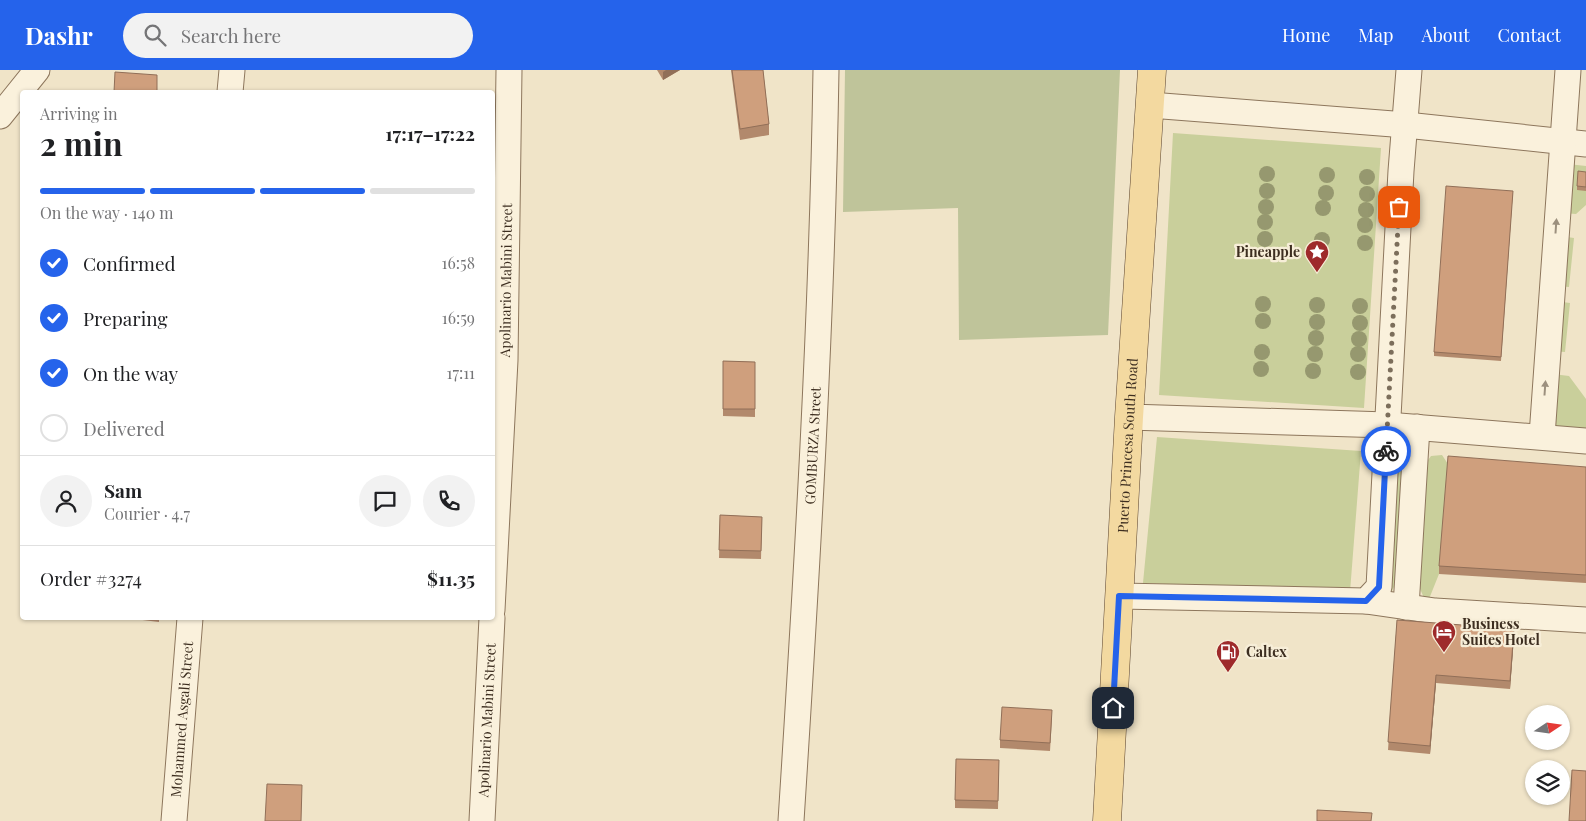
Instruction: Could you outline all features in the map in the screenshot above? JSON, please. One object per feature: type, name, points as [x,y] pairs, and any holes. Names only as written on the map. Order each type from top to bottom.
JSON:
[{"type":"main road","name":"Puerto Princesa South Road","points":[[1107,821],[1129,417],[1152,70]]},
{"type":"street","points":[[21,90],[37,70]]},
{"type":"street","points":[[230,90],[232,70]]},
{"type":"street","name":"Apolinario Mabini Street","points":[[495,552],[505,360],[509,70]]},
{"type":"street","name":"GOMBURZA Street","points":[[791,821],[802,653],[824,195],[826,70]]},
{"type":"street","points":[[1366,601],[1379,587],[1387,425],[1410,70]]},
{"type":"street","points":[[1542,436],[1561,142],[1568,70]]},
{"type":"street","points":[[0,116],[20,91]]},
{"type":"street","points":[[1150,105],[1406,125],[1586,144]]},
{"type":"street","points":[[1129,417],[1387,425],[1586,441]]},
{"type":"street","points":[[1406,606],[1417,428]]},
{"type":"street","points":[[1119,596],[1366,601],[1434,610],[1586,620]]},
{"type":"street","name":"Mohammed Asgali Street","points":[[174,821],[190,620]]},
{"type":"street","name":"Apolinario Mabini Street","points":[[482,821],[492,620]]},
{"type":"green space","points":[[845,70],[1120,70],[1108,335],[959,340],[958,208],[843,212]]},
{"type":"green space","points":[[1173,133],[1381,148],[1364,408],[1159,395]]},
{"type":"green space","points":[[1568,164],[1586,166],[1586,205],[1576,214],[1562,213]]},
{"type":"green space","points":[[1560,236],[1574,238],[1569,287],[1555,286]]},
{"type":"green space","points":[[1555,301],[1570,303],[1565,352],[1550,351]]},
{"type":"green space","points":[[1553,374],[1569,376],[1586,399],[1586,431],[1550,428]]},
{"type":"green space","points":[[1157,437],[1361,451],[1350,592],[1143,583]]},
{"type":"green space","points":[[1394,451],[1401,451],[1408,474],[1401,572],[1392,591],[1385,590]]},
{"type":"green space","points":[[1442,455],[1448,464],[1439,574],[1429,599],[1424,598],[1415,577],[1421,470],[1431,456]]},
{"type":"building","points":[[732,70],[763,70],[769,124],[740,129]]},
{"type":"building","points":[[115,72],[157,75],[157,90],[114,90]]},
{"type":"building","points":[[1578,171],[1586,172],[1586,187],[1577,186]]},
{"type":"building","points":[[1446,186],[1513,191],[1501,357],[1434,352]]},
{"type":"building","points":[[723,361],[755,362],[755,409],[723,409]]},
{"type":"building","points":[[1448,456],[1586,467],[1586,575],[1439,566]]},
{"type":"building","points":[[720,515],[762,517],[761,551],[719,550]]},
{"type":"building","points":[[1397,620],[1514,629],[1510,681],[1436,675],[1430,746],[1388,742]]},
{"type":"building","points":[[1002,707],[1052,710],[1050,743],[1000,740]]},
{"type":"building","points":[[956,759],[999,760],[998,801],[955,800]]},
{"type":"building","points":[[1572,770],[1586,771],[1586,821],[1569,821]]},
{"type":"building","points":[[267,784],[302,785],[301,821],[265,821]]},
{"type":"building","points":[[1317,810],[1372,813],[1371,821],[1317,821]]},
{"type":"way so far","points":[[1386,451],[1399,207]]},
{"type":"place","name":"Pineapple","points":[[1317,273]]},
{"type":"place","name":"Business Suites Hotel","points":[[1444,653]]},
{"type":"place","name":"Caltex","points":[[1228,673]]},
{"type":"route","points":[[1113,708],[1119,596],[1366,601],[1376,592],[1379,587],[1386,451]]}]
